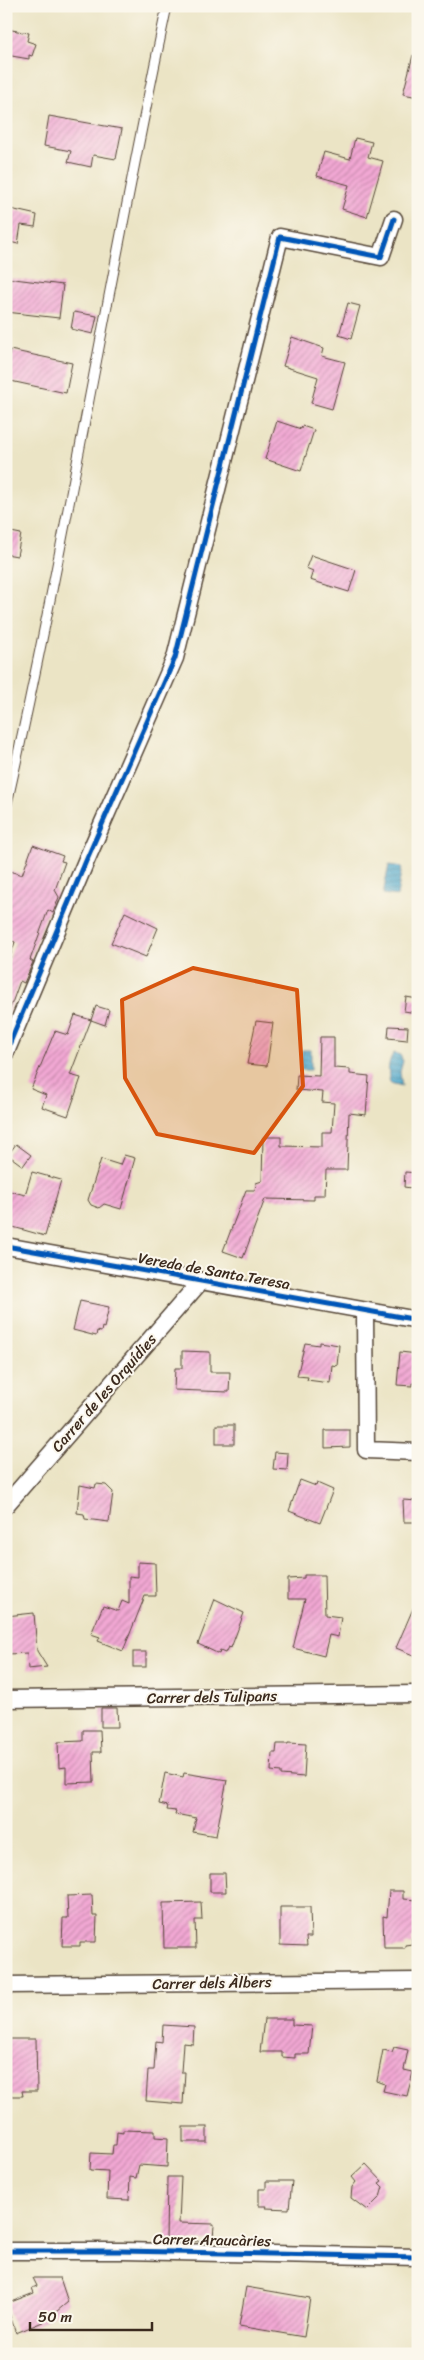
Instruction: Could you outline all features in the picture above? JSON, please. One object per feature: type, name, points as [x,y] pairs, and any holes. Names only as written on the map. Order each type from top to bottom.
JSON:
[{"type":"street","points":[[6,1052],[86,861],[175,658],[280,237],[381,257],[394,218]]},
{"type":"street","name":"Vereda de Santa Teresa","points":[[6,1246],[418,1320]]},
{"type":"street","name":"Carrer de les Orquídies","points":[[6,1504],[201,1281]]},
{"type":"street","points":[[365,1311],[366,1450],[418,1452]]},
{"type":"street","name":"Carrer dels Tulipans","points":[[6,1699],[418,1694]]},
{"type":"street","name":"Carrer dels Àlbers","points":[[6,1985],[418,1981]]},
{"type":"street","name":"Carrer Araucàries","points":[[6,2252],[132,2251],[418,2257]]},
{"type":"lane","points":[[6,808],[42,649],[117,251],[167,6]]},
{"type":"highlighted area","points":[[193,968],[297,990],[303,1086],[254,1153],[157,1134],[125,1078],[122,1000]]},
{"type":"water","points":[[389,865],[402,867],[397,896],[383,894]]},
{"type":"water","points":[[302,1050],[311,1050],[311,1070],[301,1070]]},
{"type":"water","points":[[394,1053],[400,1055],[403,1061],[400,1072],[402,1086],[390,1083],[389,1064]]},
{"type":"building","points":[[6,29],[29,33],[27,41],[36,44],[32,56],[29,55],[29,59],[6,55]]},
{"type":"building","points":[[413,55],[418,56],[418,97],[403,94]]},
{"type":"building","points":[[49,116],[122,129],[116,159],[93,155],[91,167],[68,162],[71,151],[44,146]]},
{"type":"building","points":[[355,138],[372,142],[368,157],[383,161],[367,217],[342,209],[349,185],[317,176],[324,152],[350,159]]},
{"type":"building","points":[[6,208],[37,215],[35,227],[21,225],[18,244],[6,241]]},
{"type":"building","points":[[6,278],[63,285],[59,318],[6,312]]},
{"type":"building","points":[[348,303],[360,306],[351,339],[339,335]]},
{"type":"building","points":[[74,312],[97,316],[93,334],[71,329]]},
{"type":"building","points":[[292,337],[324,348],[322,356],[345,362],[332,409],[311,403],[318,377],[283,366]]},
{"type":"building","points":[[10,350],[72,363],[66,393],[6,380],[6,365]]},
{"type":"building","points":[[277,421],[301,429],[302,426],[314,430],[301,471],[265,459]]},
{"type":"building","points":[[6,531],[21,534],[17,556],[6,554]]},
{"type":"building","points":[[311,555],[356,570],[349,592],[310,580],[313,571],[306,568]]},
{"type":"building","points":[[33,845],[63,856],[61,861],[65,862],[55,890],[59,897],[53,913],[48,910],[30,960],[33,962],[24,983],[20,981],[8,1014],[6,1014],[6,969],[15,942],[6,939],[6,870],[22,875]]},
{"type":"building","points":[[125,912],[158,928],[146,957],[111,943]]},
{"type":"building","points":[[406,997],[418,999],[417,1013],[404,1011]]},
{"type":"building","points":[[96,1006],[109,1010],[105,1025],[91,1020]]},
{"type":"building","points":[[75,1015],[91,1020],[70,1075],[81,1078],[68,1116],[42,1107],[46,1095],[31,1089],[55,1031],[68,1035]]},
{"type":"building","points":[[256,1021],[273,1023],[267,1066],[247,1064]]},
{"type":"building","points":[[389,1026],[408,1027],[407,1040],[388,1038]]},
{"type":"building","points":[[320,1037],[334,1037],[334,1068],[350,1069],[350,1074],[369,1076],[366,1115],[349,1113],[347,1170],[326,1170],[325,1195],[314,1195],[314,1200],[265,1199],[243,1258],[223,1251],[246,1190],[255,1190],[256,1183],[262,1181],[263,1137],[281,1137],[281,1146],[322,1147],[322,1132],[332,1132],[334,1103],[322,1102],[323,1092],[296,1090],[297,1075],[319,1076]]},
{"type":"building","points":[[16,1144],[31,1155],[23,1166],[8,1155]]},
{"type":"building","points":[[124,1155],[135,1158],[121,1209],[104,1204],[99,1208],[91,1205],[88,1200],[101,1159],[120,1165]]},
{"type":"building","points":[[32,1172],[61,1180],[45,1236],[6,1225],[6,1190],[25,1195]]},
{"type":"building","points":[[405,1172],[418,1173],[418,1189],[404,1187]]},
{"type":"building","points":[[80,1301],[109,1307],[104,1328],[102,1327],[101,1332],[97,1331],[96,1336],[73,1330]]},
{"type":"building","points":[[319,1342],[339,1345],[337,1366],[332,1365],[330,1383],[307,1380],[308,1377],[297,1376],[305,1343],[319,1345]]},
{"type":"building","points":[[182,1351],[210,1352],[210,1372],[230,1372],[229,1392],[174,1390],[175,1368],[182,1368]]},
{"type":"building","points":[[400,1352],[418,1354],[418,1384],[412,1383],[412,1386],[397,1385]]},
{"type":"building","points":[[216,1425],[234,1425],[234,1444],[216,1444]]},
{"type":"building","points":[[325,1430],[350,1430],[350,1447],[325,1448]]},
{"type":"building","points":[[275,1452],[288,1453],[287,1470],[273,1469]]},
{"type":"building","points":[[300,1480],[316,1486],[317,1483],[333,1490],[320,1523],[289,1511]]},
{"type":"building","points":[[96,1484],[106,1485],[113,1492],[109,1522],[85,1519],[84,1514],[77,1513],[80,1485],[95,1488]]},
{"type":"building","points":[[403,1500],[418,1501],[418,1522],[404,1522]]},
{"type":"building","points":[[138,1562],[155,1563],[156,1596],[145,1596],[123,1651],[98,1641],[100,1637],[91,1634],[103,1606],[118,1611],[122,1601],[129,1604],[129,1576],[138,1577]]},
{"type":"building","points":[[304,1575],[324,1575],[325,1615],[341,1617],[338,1637],[329,1635],[324,1656],[293,1648],[305,1599],[288,1599],[288,1579],[304,1578]]},
{"type":"building","points":[[418,1597],[418,1657],[396,1648]]},
{"type":"building","points":[[215,1599],[244,1613],[231,1648],[228,1647],[225,1653],[220,1651],[219,1654],[198,1644]]},
{"type":"building","points":[[34,1613],[37,1651],[47,1667],[28,1669],[27,1653],[8,1654],[6,1616]]},
{"type":"building","points":[[133,1652],[146,1652],[146,1667],[133,1667]]},
{"type":"building","points":[[101,1708],[117,1708],[118,1727],[101,1727]]},
{"type":"building","points":[[83,1730],[100,1730],[101,1752],[93,1752],[94,1782],[66,1783],[66,1767],[59,1768],[58,1742],[83,1741]]},
{"type":"building","points":[[277,1744],[306,1744],[304,1777],[281,1775],[281,1772],[271,1771],[272,1753],[276,1753]]},
{"type":"building","points":[[165,1773],[183,1777],[184,1773],[227,1780],[216,1836],[193,1832],[196,1818],[175,1814],[176,1811],[167,1810],[168,1806],[159,1804]]},
{"type":"building","points":[[210,1873],[225,1873],[226,1892],[210,1892]]},
{"type":"building","points":[[389,1891],[403,1891],[403,1899],[418,1900],[418,1938],[412,1938],[412,1944],[405,1945],[405,1948],[384,1948],[383,1916],[387,1917]]},
{"type":"building","points":[[92,1895],[93,1916],[97,1916],[96,1942],[80,1942],[80,1946],[62,1946],[63,1918],[68,1918],[67,1896]]},
{"type":"building","points":[[201,1902],[202,1920],[195,1920],[196,1948],[164,1948],[163,1903]]},
{"type":"building","points":[[280,1907],[310,1907],[311,1937],[306,1937],[307,1946],[280,1945]]},
{"type":"building","points":[[264,2019],[292,2019],[292,2025],[312,2026],[309,2054],[295,2054],[295,2058],[282,2057],[282,2052],[260,2052]]},
{"type":"building","points":[[163,2025],[194,2027],[193,2044],[183,2043],[181,2072],[185,2072],[183,2104],[146,2101],[148,2070],[154,2070],[156,2041],[162,2042]]},
{"type":"building","points":[[6,2039],[36,2039],[37,2091],[22,2091],[23,2096],[6,2096]]},
{"type":"building","points":[[394,2047],[408,2050],[404,2070],[413,2072],[407,2096],[383,2091],[385,2084],[377,2081],[383,2050],[392,2052]]},
{"type":"building","points":[[183,2127],[207,2127],[207,2142],[183,2142]]},
{"type":"building","points":[[123,2130],[155,2131],[155,2137],[168,2138],[167,2167],[139,2165],[136,2178],[130,2177],[129,2200],[107,2199],[108,2171],[90,2170],[91,2153],[112,2154],[113,2145],[116,2145],[117,2132],[123,2133]]},
{"type":"building","points":[[366,2164],[382,2181],[379,2183],[383,2187],[380,2197],[367,2210],[351,2198],[352,2187],[356,2182],[352,2177]]},
{"type":"building","points":[[167,2177],[181,2177],[179,2223],[214,2224],[213,2241],[166,2241]]},
{"type":"building","points":[[266,2181],[292,2181],[289,2209],[259,2206],[259,2189],[266,2189]]},
{"type":"building","points":[[33,2278],[60,2278],[68,2302],[45,2321],[16,2333],[6,2304],[34,2293],[32,2288],[37,2286]]},
{"type":"building","points":[[246,2287],[310,2298],[304,2337],[239,2326]]},
{"type":"cycle path","points":[[6,1052],[86,861],[175,658],[280,237],[381,257],[394,219]]},
{"type":"cycle path","points":[[6,1246],[418,1320]]},
{"type":"cycle path","points":[[6,2251],[122,2251],[418,2257]]}]
